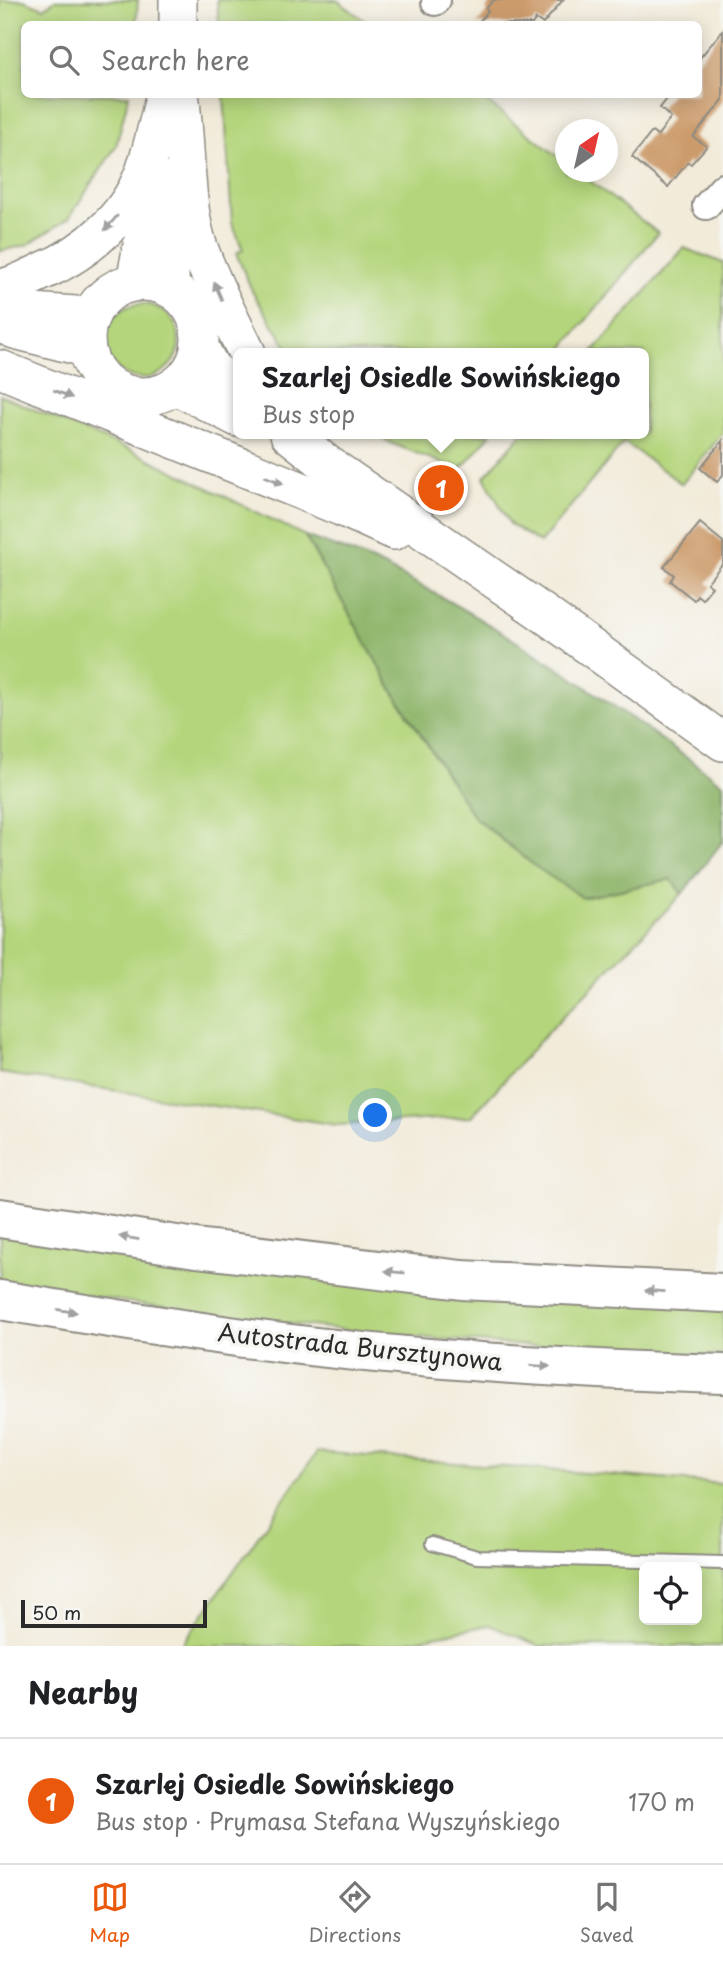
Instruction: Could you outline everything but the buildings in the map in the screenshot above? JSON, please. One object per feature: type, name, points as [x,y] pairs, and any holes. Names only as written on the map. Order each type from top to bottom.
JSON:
[{"type":"highway","points":[[0,1218],[196,1248],[463,1280],[723,1293]]},
{"type":"highway","name":"Autostrada Bursztynowa","points":[[0,1300],[266,1341],[533,1366],[723,1374]]},
{"type":"street","points":[[178,0],[178,21]]},
{"type":"street","points":[[0,288],[58,265],[96,240],[108,227],[131,199],[147,165],[168,98]]},
{"type":"street","points":[[153,285],[169,98]]},
{"type":"street","points":[[181,98],[187,181],[198,243],[245,348]]},
{"type":"street","points":[[153,285],[184,299],[194,313],[200,330],[200,348],[192,369],[176,386],[159,394],[139,396],[121,392],[104,382],[92,366],[89,332],[95,307],[113,290],[153,285]]},
{"type":"street","points":[[0,310],[89,332]]},
{"type":"street","points":[[0,323],[15,330],[89,332]]},
{"type":"street","points":[[200,348],[211,368],[233,388]]},
{"type":"street","points":[[0,369],[341,507],[475,567]]},
{"type":"street","points":[[176,386],[233,415]]},
{"type":"street","points":[[279,439],[327,464]]},
{"type":"street","points":[[295,439],[723,743]]},
{"type":"street","points":[[308,439],[327,464]]},
{"type":"lane","points":[[432,1544],[477,1557],[723,1563]]},
{"type":"green space","points":[[0,0],[23,0],[44,8],[55,0],[138,0],[136,21],[21,21],[21,98],[128,98],[116,146],[69,218],[27,245],[0,251]]},
{"type":"green space","points":[[217,0],[337,0],[365,21],[219,21]]},
{"type":"green space","points":[[224,98],[482,98],[555,154],[555,182],[591,182],[658,233],[563,348],[288,348],[253,293],[236,253],[243,250],[232,223]]},
{"type":"green space","points":[[684,248],[723,263],[723,433],[682,484],[624,442],[540,543],[510,524],[484,477],[518,439],[649,439],[649,348],[596,348]]},
{"type":"green space","points":[[142,304],[156,307],[168,315],[176,327],[179,341],[176,355],[168,367],[156,375],[142,378],[128,375],[116,367],[108,355],[105,341],[108,327],[116,315],[128,307]]},
{"type":"green space","points":[[0,395],[133,451],[305,536],[393,691],[474,817],[583,898],[671,879],[682,894],[548,1032],[471,1117],[337,1125],[0,1073]]},
{"type":"green space","points":[[384,439],[487,439],[460,470]]},
{"type":"green space","points":[[305,536],[375,562],[473,615],[600,696],[723,784],[723,841],[682,894],[671,879],[583,898],[536,867],[474,817],[393,691]]},
{"type":"green space","points":[[0,1235],[723,1309],[723,1356],[541,1347],[360,1332],[181,1310],[0,1281]]},
{"type":"green space","points":[[317,1452],[723,1484],[723,1646],[540,1646],[489,1625],[384,1646],[181,1646]]},
{"type":"place","name":"Szarlej Osiedle Sowińskiego","points":[[441,488]]}]
